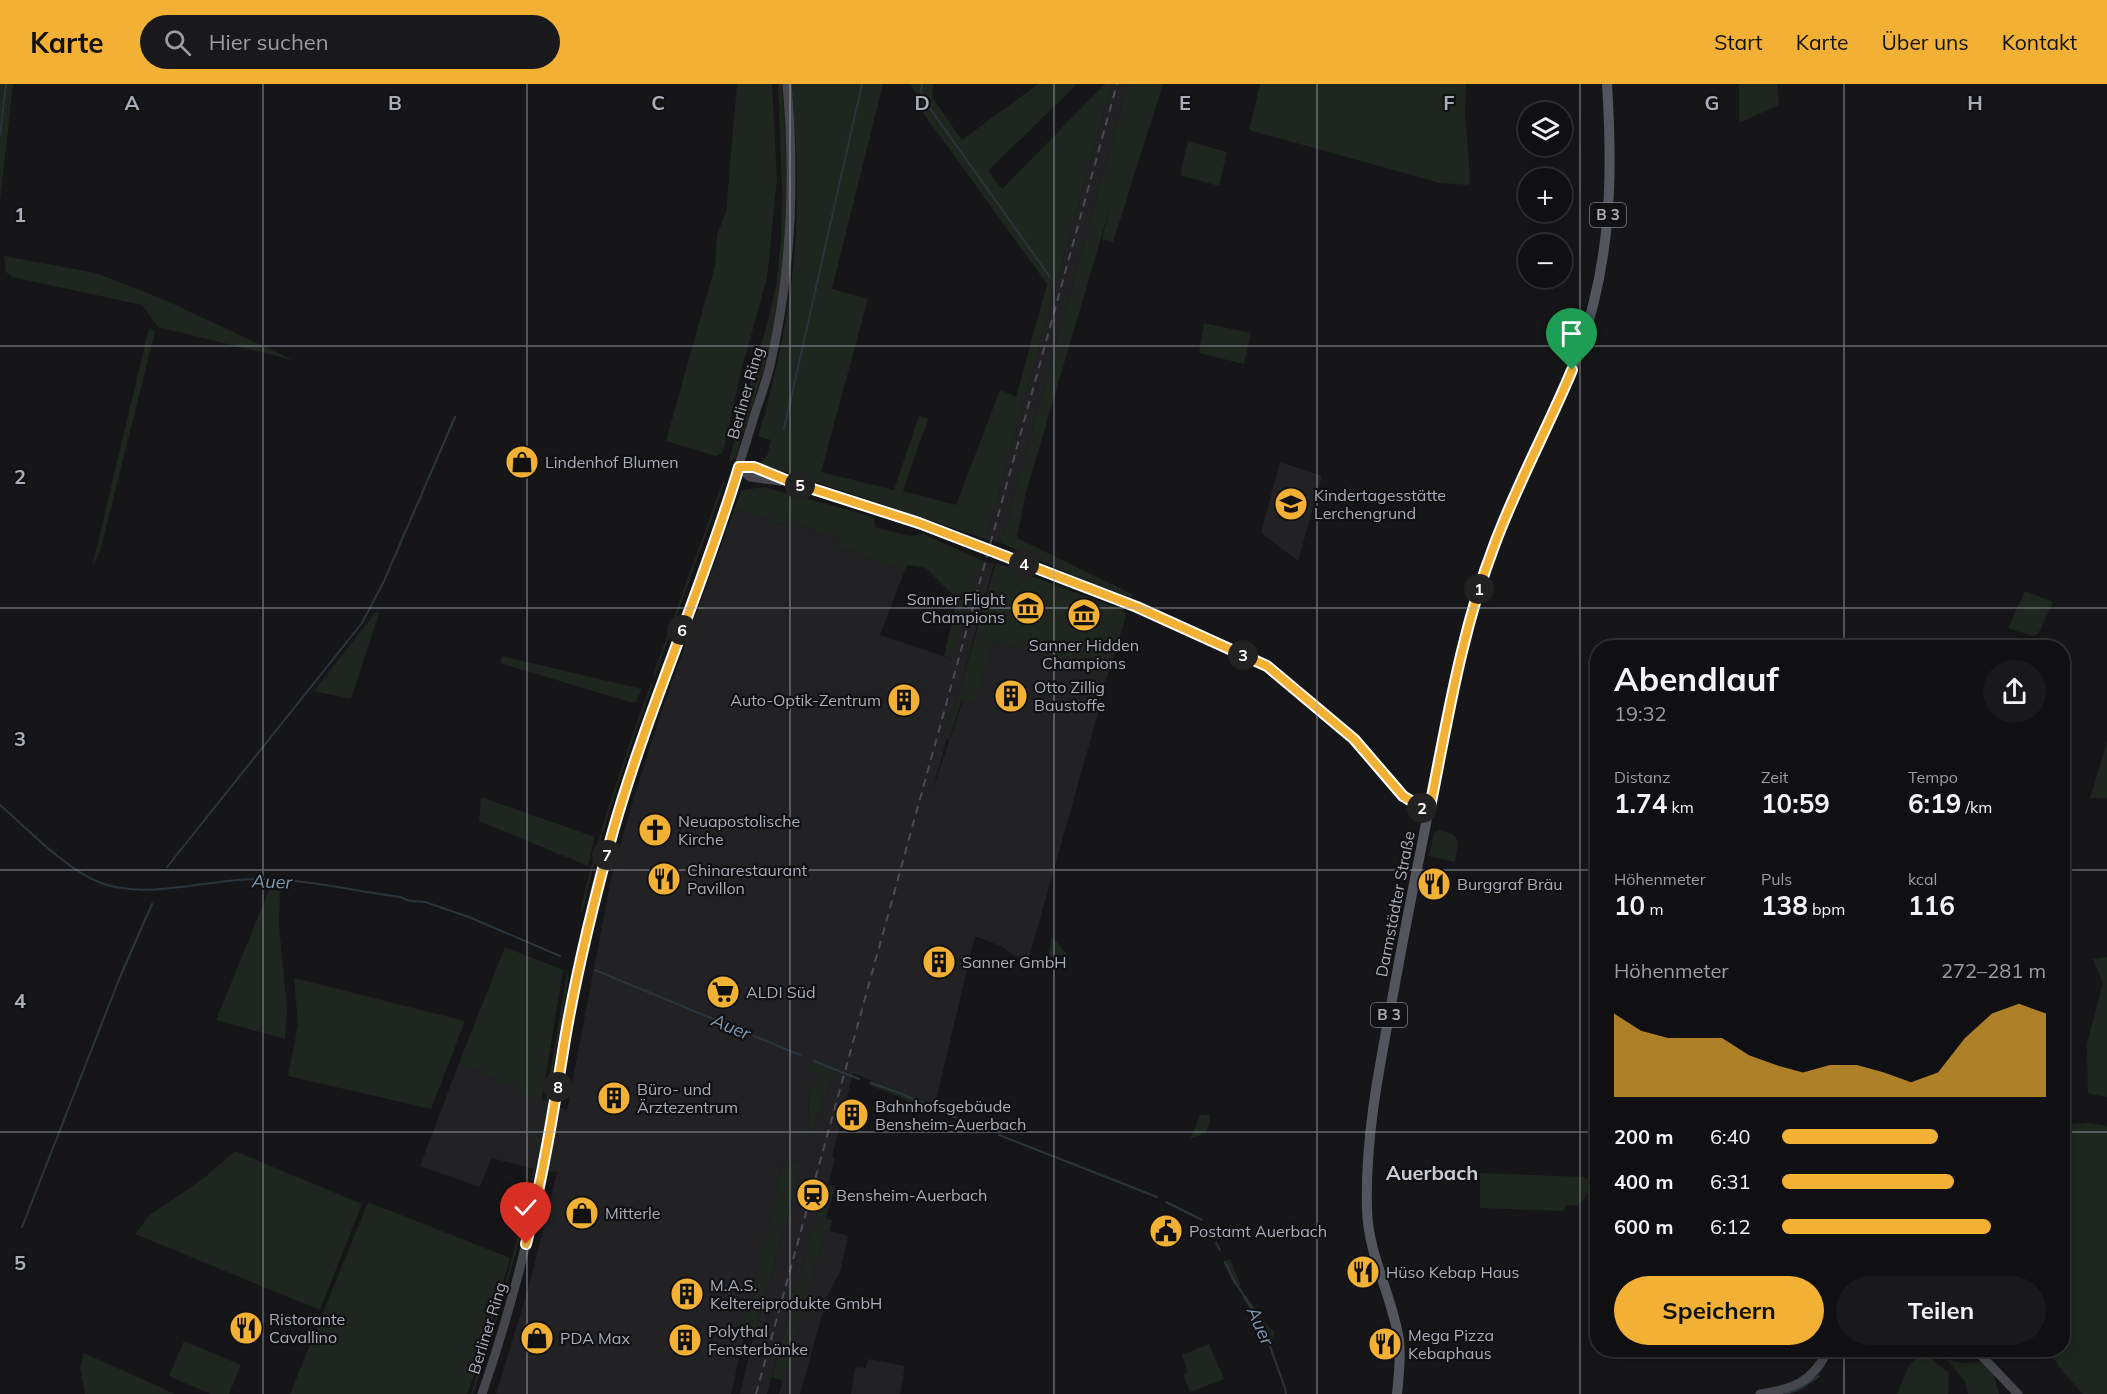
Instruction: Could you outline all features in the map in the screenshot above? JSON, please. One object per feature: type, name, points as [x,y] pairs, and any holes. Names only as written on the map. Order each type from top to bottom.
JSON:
[{"type":"main road","name":"Darmstädter Straße","points":[[1397,1394],[1400,1364],[1399,1339],[1369,1234],[1368,1154],[1374,1095],[1459,662],[1480,586],[1507,513],[1572,370],[1585,334],[1597,288],[1605,249],[1610,196],[1611,159],[1607,84]]},
{"type":"street","name":"Berliner Ring","points":[[482,1394],[503,1330],[534,1213],[583,952],[613,831],[632,769],[739,467],[770,364],[783,293],[791,208],[787,84]]},
{"type":"street","points":[[739,467],[754,467],[791,482],[919,523],[1137,607],[1267,666],[1354,739],[1403,796],[1429,812]]},
{"type":"street","points":[[1760,1394],[1788,1388],[1804,1381],[1819,1366],[1824,1357]]},
{"type":"street","points":[[1983,1357],[2018,1394]]},
{"type":"shaded area","points":[[0,84],[13,84],[0,201]]},
{"type":"shaded area","points":[[737,84],[772,84],[777,179],[767,278],[742,368],[723,452],[716,456],[666,441],[715,266],[717,235],[726,212]]},
{"type":"shaded area","points":[[778,84],[782,84],[786,144],[785,233],[780,292],[762,374],[735,459],[732,461],[729,460],[770,313],[777,279],[782,189]]},
{"type":"shaded area","points":[[791,84],[883,84],[832,289],[868,299],[821,472],[894,490],[919,416],[928,419],[903,491],[956,505],[1000,390],[1016,397],[1047,284],[916,103],[917,94],[910,84],[933,84],[932,97],[962,140],[1038,84],[1077,84],[988,171],[1002,189],[1105,84],[1112,84],[986,539],[759,463],[767,456],[771,440],[758,436],[773,382],[785,325],[796,240],[797,164]]},
{"type":"shaded area","points":[[1112,84],[1128,84],[1001,543],[986,539]]},
{"type":"shaded area","points":[[1128,84],[1163,84],[1113,242],[1102,239],[1111,204],[1025,496],[1017,538],[1132,594],[1131,601],[1001,543]]},
{"type":"shaded area","points":[[1260,84],[1466,84],[1465,113],[1469,185],[1440,183],[1249,130]]},
{"type":"shaded area","points":[[1739,84],[1777,84],[1779,105],[1739,123]]},
{"type":"shaded area","points":[[1188,141],[1227,152],[1219,186],[1180,175]]},
{"type":"shaded area","points":[[4,256],[96,273],[165,300],[293,360],[158,327],[142,305],[12,277],[6,272]]},
{"type":"shaded area","points":[[1204,323],[1251,333],[1244,364],[1199,353]]},
{"type":"shaded area","points":[[149,328],[155,331],[100,552],[92,567]]},
{"type":"shaded area","name":"Kindertagesstätte Lerchengrund","points":[[1280,462],[1322,476],[1298,561],[1261,533]]},
{"type":"shaded area","points":[[723,481],[725,482],[655,676],[653,675]]},
{"type":"shaded area","points":[[764,487],[874,517],[875,527],[909,536],[923,534],[981,560],[953,659],[944,656],[957,599],[926,568],[907,565],[904,572],[838,546],[840,540],[785,519],[783,525],[735,507],[742,490]]},
{"type":"shaded area","points":[[735,507],[783,525],[785,519],[840,540],[838,546],[904,572],[880,635],[952,659],[981,560],[994,564],[933,789],[963,700],[974,703],[995,640],[1107,677],[1027,965],[1003,947],[975,936],[935,1105],[853,1073],[832,1157],[835,1159],[828,1185],[825,1185],[767,1394],[740,1394],[753,1339],[802,1165],[784,1159],[731,1394],[496,1394],[530,1283],[557,1172],[491,1158],[480,1187],[420,1166],[459,1063],[567,1110],[611,879],[633,800],[665,701]],"holes":[[[836,1066],[811,1136],[808,1099],[817,1075]]]},
{"type":"shaded area","points":[[996,563],[1119,609],[1125,612],[1126,616],[1107,677],[995,640],[974,703],[962,700],[949,740],[946,739]]},
{"type":"shaded area","points":[[2025,591],[2053,602],[2038,634],[2033,636],[2008,628]]},
{"type":"shaded area","points":[[376,612],[379,613],[351,699],[314,691]]},
{"type":"shaded area","points":[[502,656],[642,689],[633,703],[500,663]]},
{"type":"shaded area","points":[[651,683],[653,684],[614,796],[583,910],[580,913],[603,826]]},
{"type":"shaded area","points":[[2107,742],[2107,798],[2090,798]]},
{"type":"shaded area","points":[[481,797],[595,837],[588,866],[479,821]]},
{"type":"shaded area","points":[[1440,830],[1454,835],[1458,841],[1455,862],[1429,856],[1434,833]]},
{"type":"shaded area","points":[[269,890],[280,891],[279,926],[287,1008],[285,1039],[216,1020]]},
{"type":"shaded area","points":[[1052,937],[1067,954],[1048,958]]},
{"type":"shaded area","points":[[505,947],[563,970],[542,1100],[459,1063]]},
{"type":"shaded area","points":[[2107,957],[2107,1097],[2088,1093],[2087,1044],[2103,983],[2093,959]]},
{"type":"shaded area","points":[[567,974],[569,975],[539,1155],[536,1154]]},
{"type":"shaded area","points":[[294,978],[465,1021],[431,1109],[288,1076],[298,1025]]},
{"type":"shaded area","points":[[813,1058],[836,1066],[810,1138],[808,1099],[816,1076],[808,1071]]},
{"type":"shaded area","points":[[871,1080],[925,1101],[921,1111],[905,1099],[869,1085]]},
{"type":"shaded area","points":[[1200,1115],[1210,1115],[1210,1123],[1205,1133],[1190,1139]]},
{"type":"shaded area","points":[[2089,1123],[2107,1126],[2107,1394],[2083,1394],[2053,1357],[2070,1357],[2070,1124]]},
{"type":"shaded area","points":[[235,1151],[362,1204],[320,1310],[135,1234],[149,1216],[204,1178]]},
{"type":"shaded area","points":[[784,1159],[802,1165],[753,1339],[743,1335]]},
{"type":"shaded area","points":[[534,1166],[536,1167],[530,1196],[508,1281],[473,1394],[471,1394],[506,1281]]},
{"type":"shaded area","points":[[1480,1173],[1583,1177],[1590,1180],[1590,1191],[1578,1206],[1567,1205],[1563,1211],[1480,1208]]},
{"type":"shaded area","points":[[825,1184],[835,1187],[826,1218],[832,1220],[829,1231],[826,1230],[783,1381],[772,1377]]},
{"type":"shaded area","points":[[368,1202],[510,1258],[485,1346],[467,1394],[290,1394]]},
{"type":"shaded area","points":[[826,1230],[848,1236],[840,1272],[828,1294],[800,1394],[779,1394]]},
{"type":"shaded area","points":[[1230,1259],[1241,1286],[1234,1285],[1223,1262]]},
{"type":"shaded area","points":[[1246,1295],[1269,1328],[1275,1332],[1271,1341],[1267,1342],[1242,1297]]},
{"type":"shaded area","points":[[184,1341],[241,1365],[229,1394],[211,1394],[169,1376]]},
{"type":"shaded area","points":[[1209,1344],[1224,1379],[1190,1392],[1183,1374],[1188,1372],[1182,1355]]},
{"type":"shaded area","points":[[84,1353],[175,1394],[85,1394],[80,1367]]},
{"type":"shaded area","points":[[1918,1358],[1930,1358],[1949,1373],[1948,1394],[1897,1394],[1909,1365]]},
{"type":"shaded area","points":[[868,1359],[905,1366],[900,1394],[851,1394],[855,1367],[866,1368]]},
{"type":"shaded area","points":[[1947,1359],[1961,1363],[1980,1362],[1993,1372],[1999,1394],[1968,1394],[1965,1382]]},
{"type":"waterway","points":[[0,135],[6,84]]},
{"type":"waterway","points":[[784,429],[862,84]]},
{"type":"waterway","points":[[922,84],[921,91],[924,100],[1050,277]]},
{"type":"waterway","points":[[167,867],[362,623],[384,581],[455,417]]},
{"type":"waterway","name":"Auer","points":[[0,805],[61,859],[74,869],[101,883],[140,890],[244,879],[298,881],[332,886],[425,902],[469,917],[560,956]]},
{"type":"waterway","points":[[22,1227],[120,977],[152,904]]},
{"type":"waterway","name":"Auer","points":[[595,970],[800,1055]]},
{"type":"waterway","name":"Auer","points":[[814,1061],[859,1079]]},
{"type":"waterway","name":"Auer","points":[[871,1083],[984,1130]]},
{"type":"waterway","name":"Auer","points":[[999,1135],[1157,1197]]},
{"type":"waterway","name":"Auer","points":[[1166,1202],[1202,1220]]},
{"type":"waterway","name":"Auer","points":[[1216,1243],[1220,1250]]},
{"type":"waterway","name":"Auer","points":[[1225,1262],[1262,1324],[1286,1394]]},
{"type":"waterway","name":"Auer","points":[[1786,1394],[1798,1390],[1819,1376]]},
{"type":"railway","points":[[756,1394],[1117,84]]},
{"type":"place","name":"Lindenhof Blumen","points":[[522,462]]},
{"type":"place","name":"Kindertagesstätte Lerchengrund","points":[[1291,504]]},
{"type":"place","name":"Sanner Flight Champions","points":[[1028,608]]},
{"type":"place","name":"Sanner Hidden Champions","points":[[1084,615]]},
{"type":"place","name":"Otto Zillig Baustoffe","points":[[1011,696]]},
{"type":"place","name":"Auto-Optik-Zentrum","points":[[904,700]]},
{"type":"place","name":"Neuapostolische Kirche","points":[[655,830]]},
{"type":"place","name":"Chinarestaurant Pavillon","points":[[664,879]]},
{"type":"place","name":"Burggraf Bräu","points":[[1434,884]]},
{"type":"place","name":"Sanner GmbH","points":[[939,962]]},
{"type":"place","name":"ALDI Süd","points":[[723,992]]},
{"type":"place","name":"Büro- und Ärztezentrum","points":[[614,1098]]},
{"type":"place","name":"Bahnhofsgebäude Bensheim-Auerbach","points":[[852,1115]]},
{"type":"place","name":"Bensheim-Auerbach","points":[[813,1195]]},
{"type":"place","name":"Mitterle","points":[[582,1213]]},
{"type":"place","name":"Postamt Auerbach","points":[[1166,1231]]},
{"type":"place","name":"Hüso Kebap Haus","points":[[1363,1272]]},
{"type":"place","name":"M.A.S. Keltereiprodukte GmbH","points":[[687,1294]]},
{"type":"place","name":"Ristorante Cavallino","points":[[246,1328]]},
{"type":"place","name":"PDA Max","points":[[537,1338]]},
{"type":"place","name":"Polythal Fensterbänke","points":[[685,1340]]},
{"type":"place","name":"Mega Pizza Kebaphaus","points":[[1385,1344]]},
{"type":"district","name":"Auerbach","points":[[1432,1173]]},
{"type":"route","points":[[526,1244],[545,1162],[565,1039],[589,922],[613,831],[632,769],[739,467],[754,467],[791,482],[919,523],[1137,607],[1267,666],[1354,739],[1403,796],[1429,812],[1468,623],[1503,522],[1572,370]]}]
